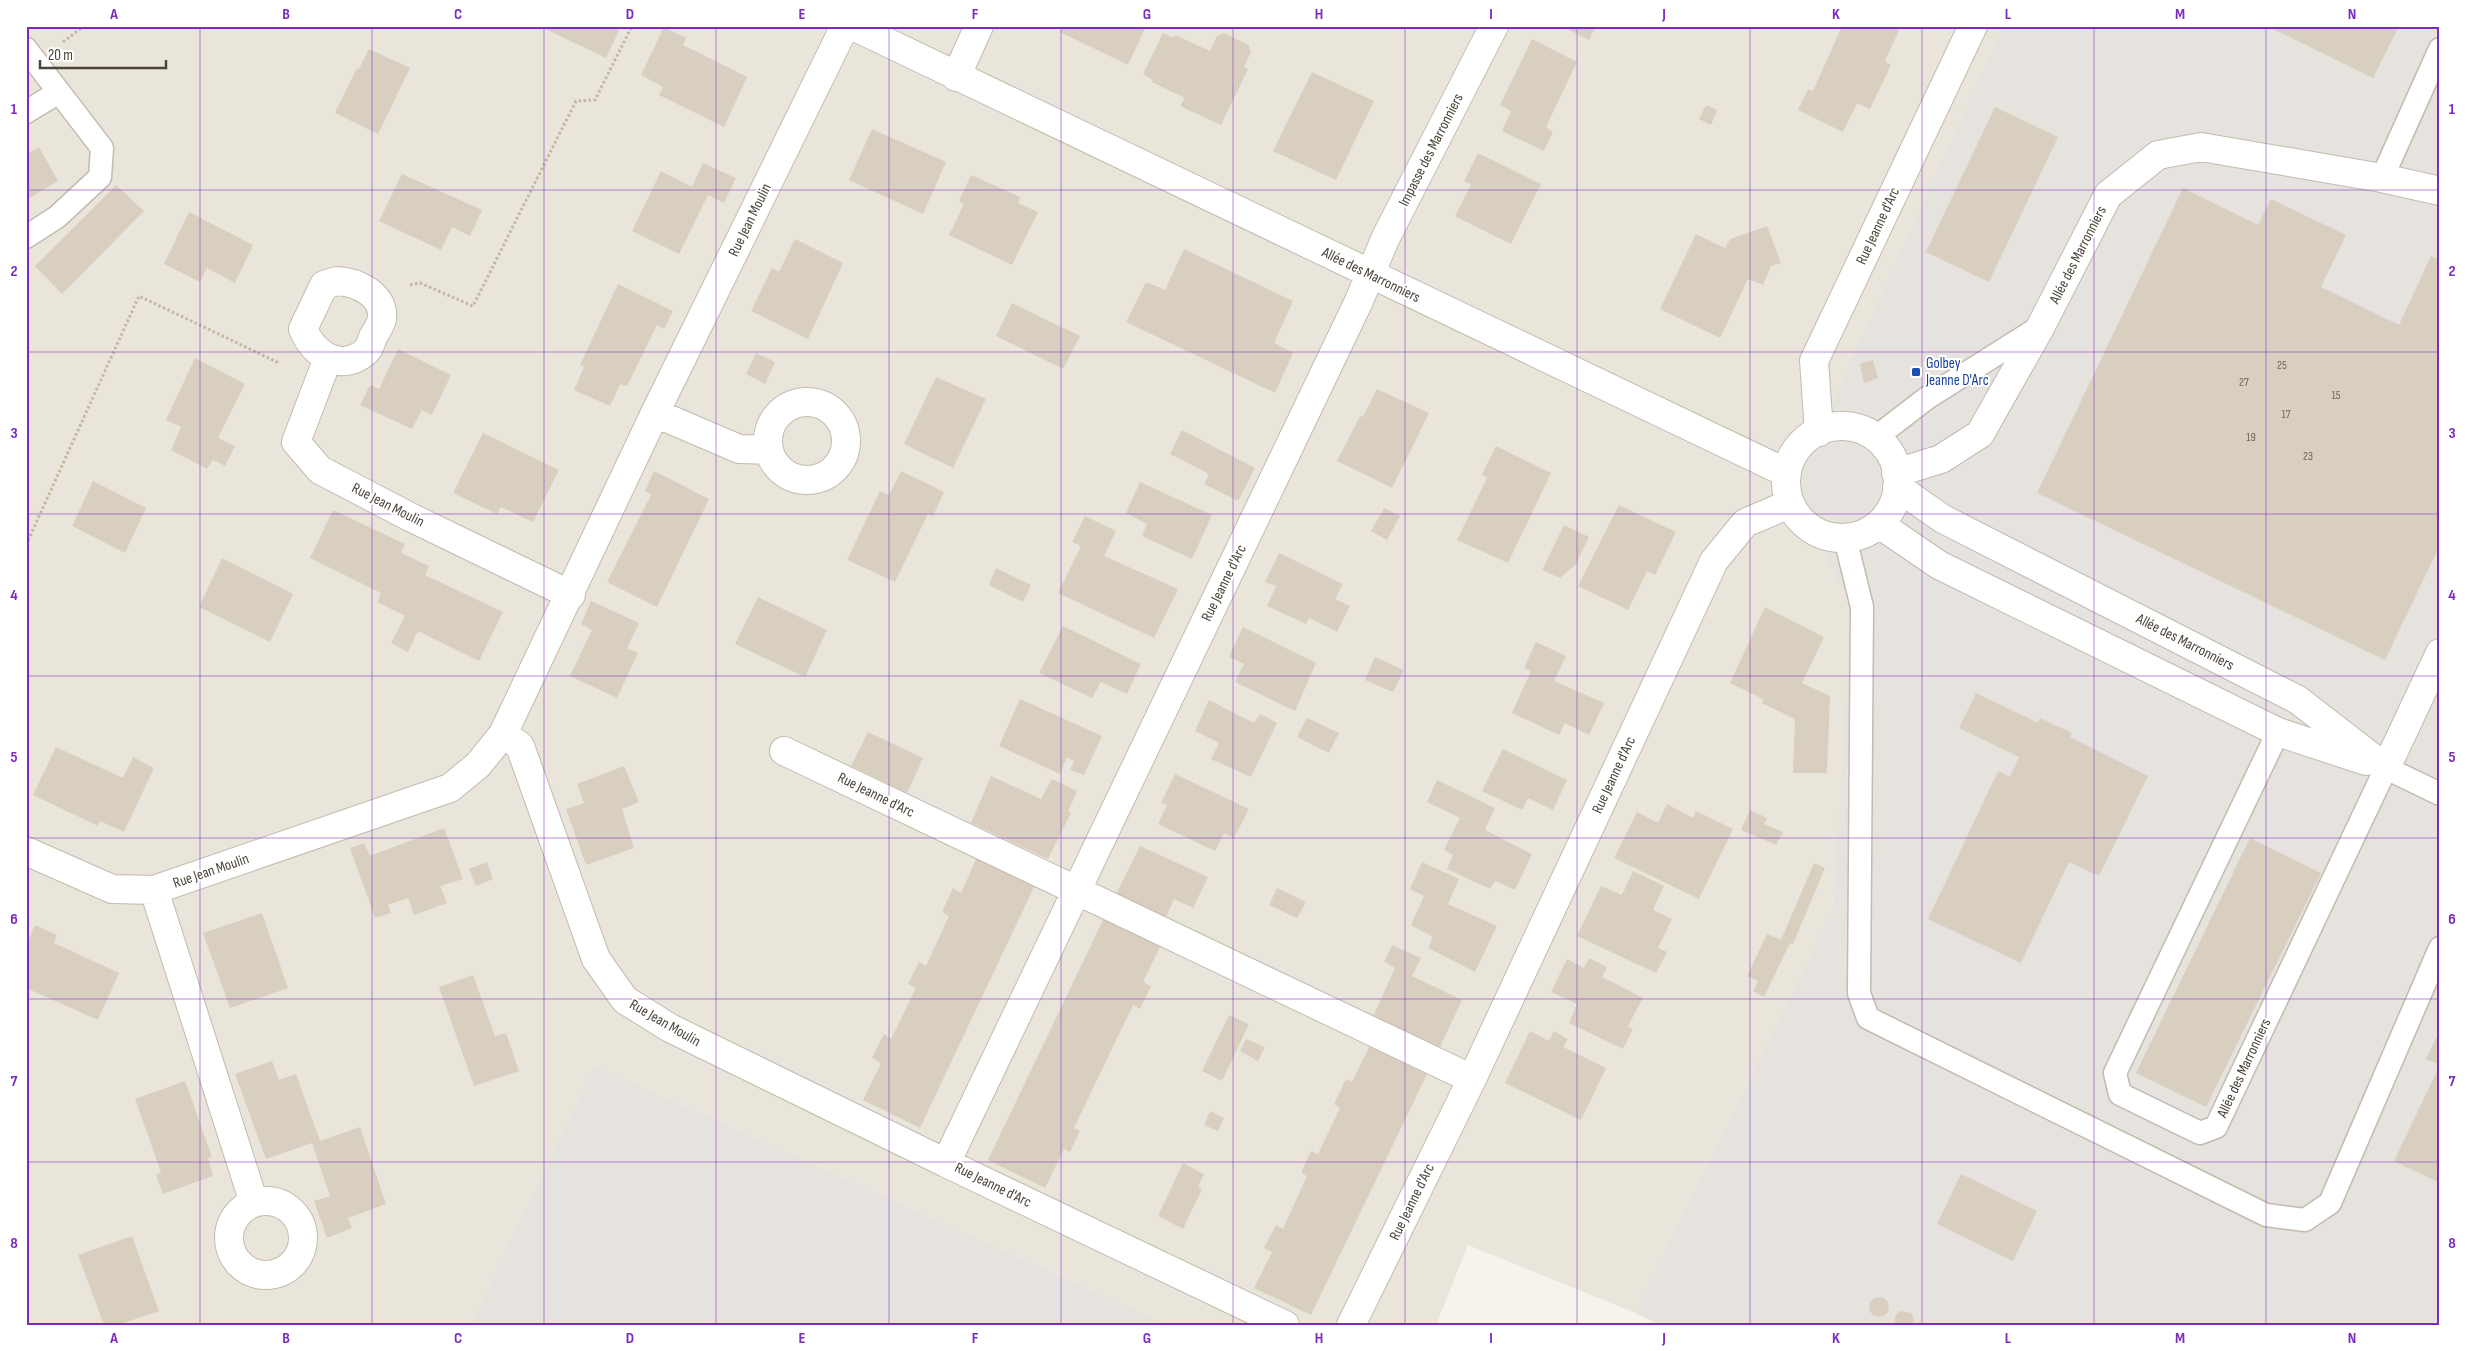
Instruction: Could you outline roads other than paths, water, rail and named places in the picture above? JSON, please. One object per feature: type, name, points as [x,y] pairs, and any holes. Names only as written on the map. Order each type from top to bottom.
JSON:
[{"type":"street","name":"Rue Jean Moulin","points":[[27,853],[112,889],[154,890],[450,788],[478,765],[503,734],[571,595],[655,413],[845,26]]},
{"type":"street","name":"Allée des Marronniers","points":[[853,26],[956,77],[1787,473]]},
{"type":"street","points":[[956,77],[979,26]]},
{"type":"street","name":"Impasse des Marronniers","points":[[1369,274],[1494,26]]},
{"type":"street","name":"Rue Jeanne d'Arc","points":[[1819,432],[1814,361],[1973,26]]},
{"type":"street","name":"Allée des Marronniers","points":[[2440,191],[2382,178],[2201,147],[2158,155],[2108,195],[2041,326],[1980,434],[1941,459],[1896,480],[1943,519],[2298,700],[2386,768],[2440,653]]},
{"type":"street","name":"Rue Jeanne d'Arc","points":[[1285,1325],[946,1163],[1358,303],[1369,274]]},
{"type":"street","points":[[337,281],[350,282],[362,286],[372,295],[379,306],[382,319],[366,353],[354,359],[341,361],[323,370],[316,352],[308,341],[303,329],[324,285],[337,281]]},
{"type":"street","name":"Rue Jean Moulin","points":[[323,370],[296,442],[320,470],[412,518],[571,595]]},
{"type":"street","points":[[655,413],[738,449],[768,450]]},
{"type":"street","points":[[1849,427],[1875,438],[1884,445],[1894,462],[1896,480],[1895,500],[1886,517],[1862,534],[1845,538],[1834,538],[1816,532],[1800,520],[1789,504],[1785,484],[1788,465],[1797,448],[1812,435],[1830,428],[1849,427]]},
{"type":"street","name":"Rue Jeanne d'Arc","points":[[1351,1325],[1472,1078],[1714,561],[1745,523],[1789,504]]},
{"type":"street","points":[[1878,524],[1939,565],[2278,732],[2386,768]]},
{"type":"street","name":"Rue Jean Moulin","points":[[503,734],[520,746],[596,959],[625,1000],[670,1028],[946,1163]]},
{"type":"street","name":"Rue Jeanne d'Arc","points":[[784,750],[1472,1078]]},
{"type":"street","name":"Rue Jean Moulin","points":[[154,890],[254,1203]]},
{"type":"lane","points":[[26,49],[102,148],[100,177],[57,217],[26,237]]},
{"type":"lane","points":[[2382,178],[2440,49]]},
{"type":"lane","points":[[26,112],[59,92]]},
{"type":"lane","points":[[1875,438],[1927,398],[2041,326]]},
{"type":"lane","points":[[1845,538],[1862,607],[1859,993],[1868,1018],[2266,1215],[2305,1220],[2330,1203],[2440,948]]},
{"type":"lane","name":"Allée des Marronniers","points":[[2278,732],[2115,1073],[2120,1094],[2200,1133],[2216,1127],[2386,768]]},
{"type":"lane","points":[[2386,768],[2440,794]]},
{"type":"place","name":"Golbey Jeanne D'Arc","points":[[1916,372]]}]
